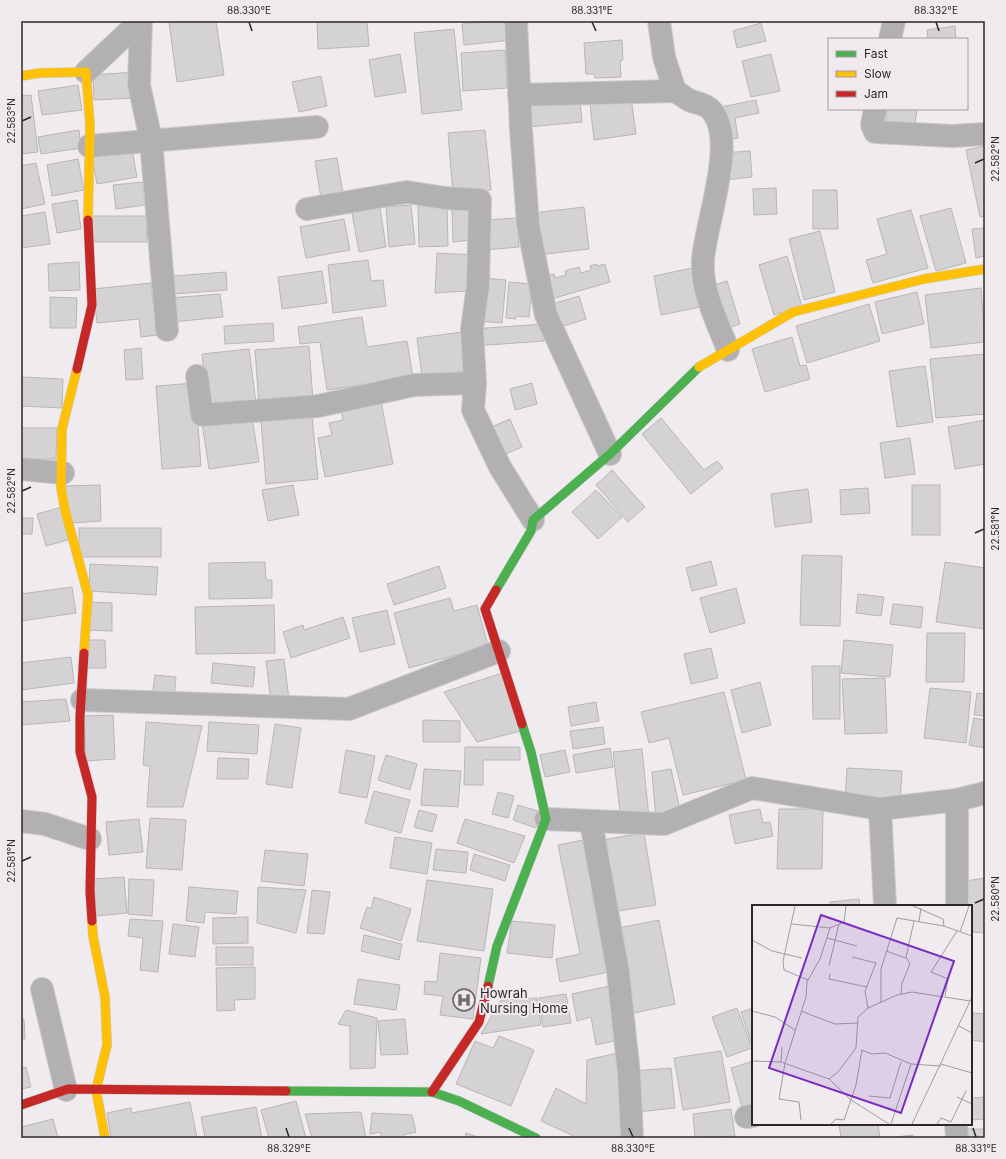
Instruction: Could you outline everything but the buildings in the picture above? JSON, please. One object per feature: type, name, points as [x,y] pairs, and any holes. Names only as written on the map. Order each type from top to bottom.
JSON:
[{"type":"street","points":[[21,76],[40,72],[86,72],[141,21]]},
{"type":"street","points":[[141,21],[139,85],[152,140],[167,330]]},
{"type":"street","points":[[516,21],[519,95],[528,225],[546,314],[610,454]]},
{"type":"street","points":[[659,21],[664,57],[675,91]]},
{"type":"street","points":[[890,38],[894,21]]},
{"type":"street","points":[[86,72],[90,125],[87,207],[92,305],[72,393],[62,429],[62,488],[65,510],[88,595],[80,752],[92,797],[90,892],[94,936],[105,997],[107,1045],[96,1090],[105,1138]]},
{"type":"street","points":[[519,95],[675,91],[689,100],[708,107],[714,114],[721,144],[720,172],[703,258],[703,275],[705,287],[728,350]]},
{"type":"street","points":[[875,110],[872,126],[875,132],[952,136],[985,134]]},
{"type":"street","points":[[89,146],[317,127]]},
{"type":"street","points":[[307,209],[407,192],[445,198],[480,200],[478,285],[472,329],[475,383],[473,410],[500,467],[533,520]]},
{"type":"street","points":[[432,1092],[479,1022],[497,946],[546,819],[531,752],[485,608],[531,531],[533,520],[610,454],[701,365],[793,312],[924,279],[985,269]]},
{"type":"street","points":[[198,376],[202,415],[318,406],[414,385],[475,383]]},
{"type":"street","points":[[21,469],[63,473]]},
{"type":"street","points":[[82,700],[349,709],[499,651]]},
{"type":"street","points":[[546,819],[664,824],[752,788],[880,809],[957,800],[985,794]]},
{"type":"street","points":[[957,800],[958,905]]},
{"type":"street","points":[[880,809],[885,905]]},
{"type":"street","points":[[21,821],[45,824],[90,839]]},
{"type":"street","points":[[591,822],[618,972],[629,1074],[632,1138]]},
{"type":"street","points":[[42,989],[66,1090]]},
{"type":"street","points":[[21,1106],[66,1090],[432,1092],[459,1101],[536,1138]]},
{"type":"street","points":[[956,1125],[957,1138]]},
{"type":"traffic: fast","points":[[496,590],[531,531],[533,520],[610,454],[699,367]]},
{"type":"traffic: fast","points":[[488,986],[497,946],[546,819],[531,752],[522,724]]},
{"type":"traffic: fast","points":[[286,1091],[432,1092],[459,1101],[536,1138]]},
{"type":"traffic: slow","points":[[21,76],[40,73],[86,72],[90,125],[88,220]]},
{"type":"traffic: slow","points":[[699,367],[793,312],[924,279],[985,269]]},
{"type":"traffic: slow","points":[[77,369],[62,429],[61,488],[65,510],[88,595],[84,653]]},
{"type":"traffic: slow","points":[[92,921],[93,936],[105,997],[107,1045],[96,1090],[105,1138]]},
{"type":"traffic: jam","points":[[77,369],[92,305],[88,220]]},
{"type":"traffic: jam","points":[[496,590],[485,609],[522,724]]},
{"type":"traffic: jam","points":[[84,653],[80,717],[80,752],[92,797],[90,892],[92,921]]},
{"type":"traffic: jam","points":[[432,1092],[479,1022],[488,986]]},
{"type":"traffic: jam","points":[[21,1105],[68,1089],[286,1091]]},
{"type":"place","name":"Howrah Nursing Home","points":[[464,1000]]}]
